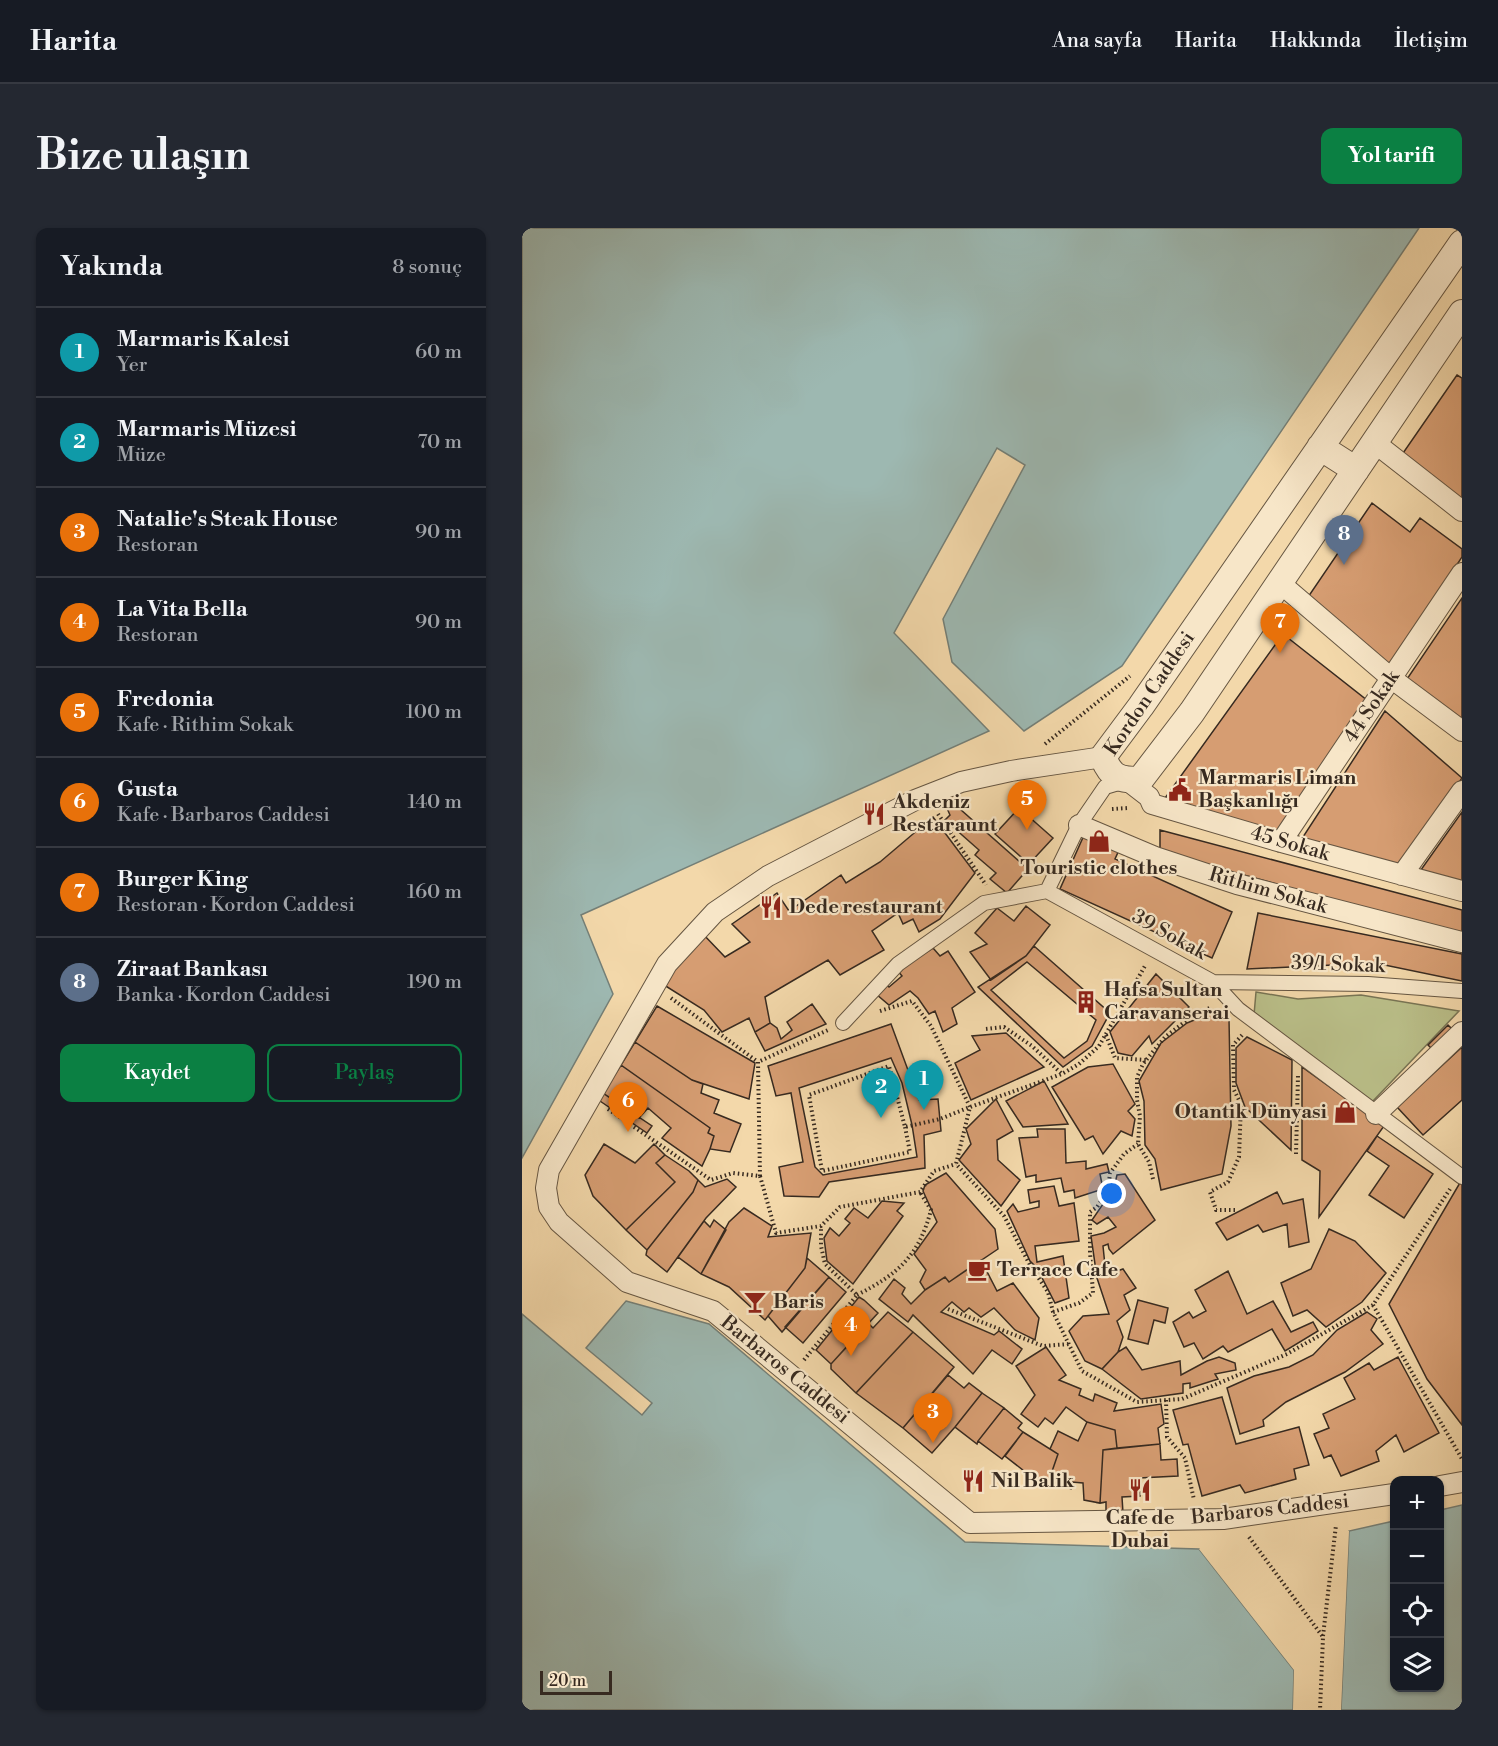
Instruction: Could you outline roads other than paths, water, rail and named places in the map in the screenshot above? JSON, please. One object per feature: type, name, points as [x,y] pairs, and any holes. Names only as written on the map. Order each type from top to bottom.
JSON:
[{"type":"street","name":"Kordon Caddesi","points":[[1459,324],[1163,751],[1140,780],[1127,780],[1109,771],[1103,757],[1148,696],[1462,243]]},
{"type":"street","points":[[1375,443],[1462,511]]},
{"type":"street","points":[[1320,447],[1356,470]]},
{"type":"street","name":"44 Sokak","points":[[1281,842],[1462,573]]},
{"type":"street","points":[[1280,583],[1391,678],[1462,731]]},
{"type":"street","name":"Barbaros Caddesi","points":[[1103,757],[1011,771],[961,782],[925,796],[768,876],[715,912],[667,964],[549,1170],[546,1188],[549,1207],[559,1222],[627,1282],[713,1311],[970,1523],[1234,1518],[1390,1495]]},
{"type":"street","name":"45 Sokak","points":[[1127,780],[1149,796],[1152,804],[1462,891]]},
{"type":"street","points":[[1402,875],[1462,791]]},
{"type":"street","name":"Rithim Sokak","points":[[1079,825],[1155,857],[1237,884],[1462,942]]},
{"type":"street","points":[[1376,1114],[1462,1032]]},
{"type":"street","points":[[1444,1485],[1462,1482]]},
{"type":"lane","points":[[843,1023],[898,964],[984,903],[1047,891],[1079,825],[1105,787],[1127,780]]},
{"type":"lane","name":"39 Sokak","points":[[1047,891],[1213,982],[1238,1009],[1460,1176]]},
{"type":"lane","name":"39/1 Sokak","points":[[1213,982],[1368,984],[1462,992]]},
{"type":"water","points":[[522,228],[1419,228],[1122,666],[1024,731],[952,662],[943,619],[1025,465],[997,448],[894,633],[989,731],[581,915],[613,994],[522,1158]]},
{"type":"water","points":[[626,1301],[709,1324],[965,1542],[1199,1549],[1294,1670],[1293,1710],[522,1710],[522,1314],[642,1415],[652,1403],[586,1348]]},
{"type":"water","points":[[1462,1505],[1462,1710],[1341,1710],[1349,1531],[1390,1522],[1390,1692],[1444,1692],[1444,1509]]},
{"type":"place","name":"Ziraat Bankası","points":[[1344,565]]},
{"type":"place","name":"Burger King","points":[[1280,653]]},
{"type":"place","name":"Marmaris Liman Başkanlığı","points":[[1180,790]]},
{"type":"place","name":"Akdeniz Restaraunt","points":[[874,814]]},
{"type":"place","name":"Fredonia","points":[[1027,830]]},
{"type":"place","name":"Touristic clothes","points":[[1099,841]]},
{"type":"place","name":"Dede restaurant","points":[[771,907]]},
{"type":"place","name":"Hafsa Sultan Caravanserai","points":[[1086,1002]]},
{"type":"place","name":"Marmaris Kalesi","points":[[924,1110]]},
{"type":"place","name":"Otantik Dünyasi","points":[[1345,1112]]},
{"type":"place","name":"Marmaris Müzesi","points":[[881,1118]]},
{"type":"place","name":"Gusta","points":[[628,1132]]},
{"type":"place","name":"Terrace Cafe","points":[[979,1270]]},
{"type":"place","name":"Baris","points":[[755,1302]]},
{"type":"place","name":"La Vita Bella","points":[[851,1356]]},
{"type":"place","name":"Natalie's Steak House","points":[[933,1443]]},
{"type":"place","name":"Nil Balik","points":[[973,1481]]},
{"type":"place","name":"Cafe de Dubai","points":[[1140,1490]]}]
